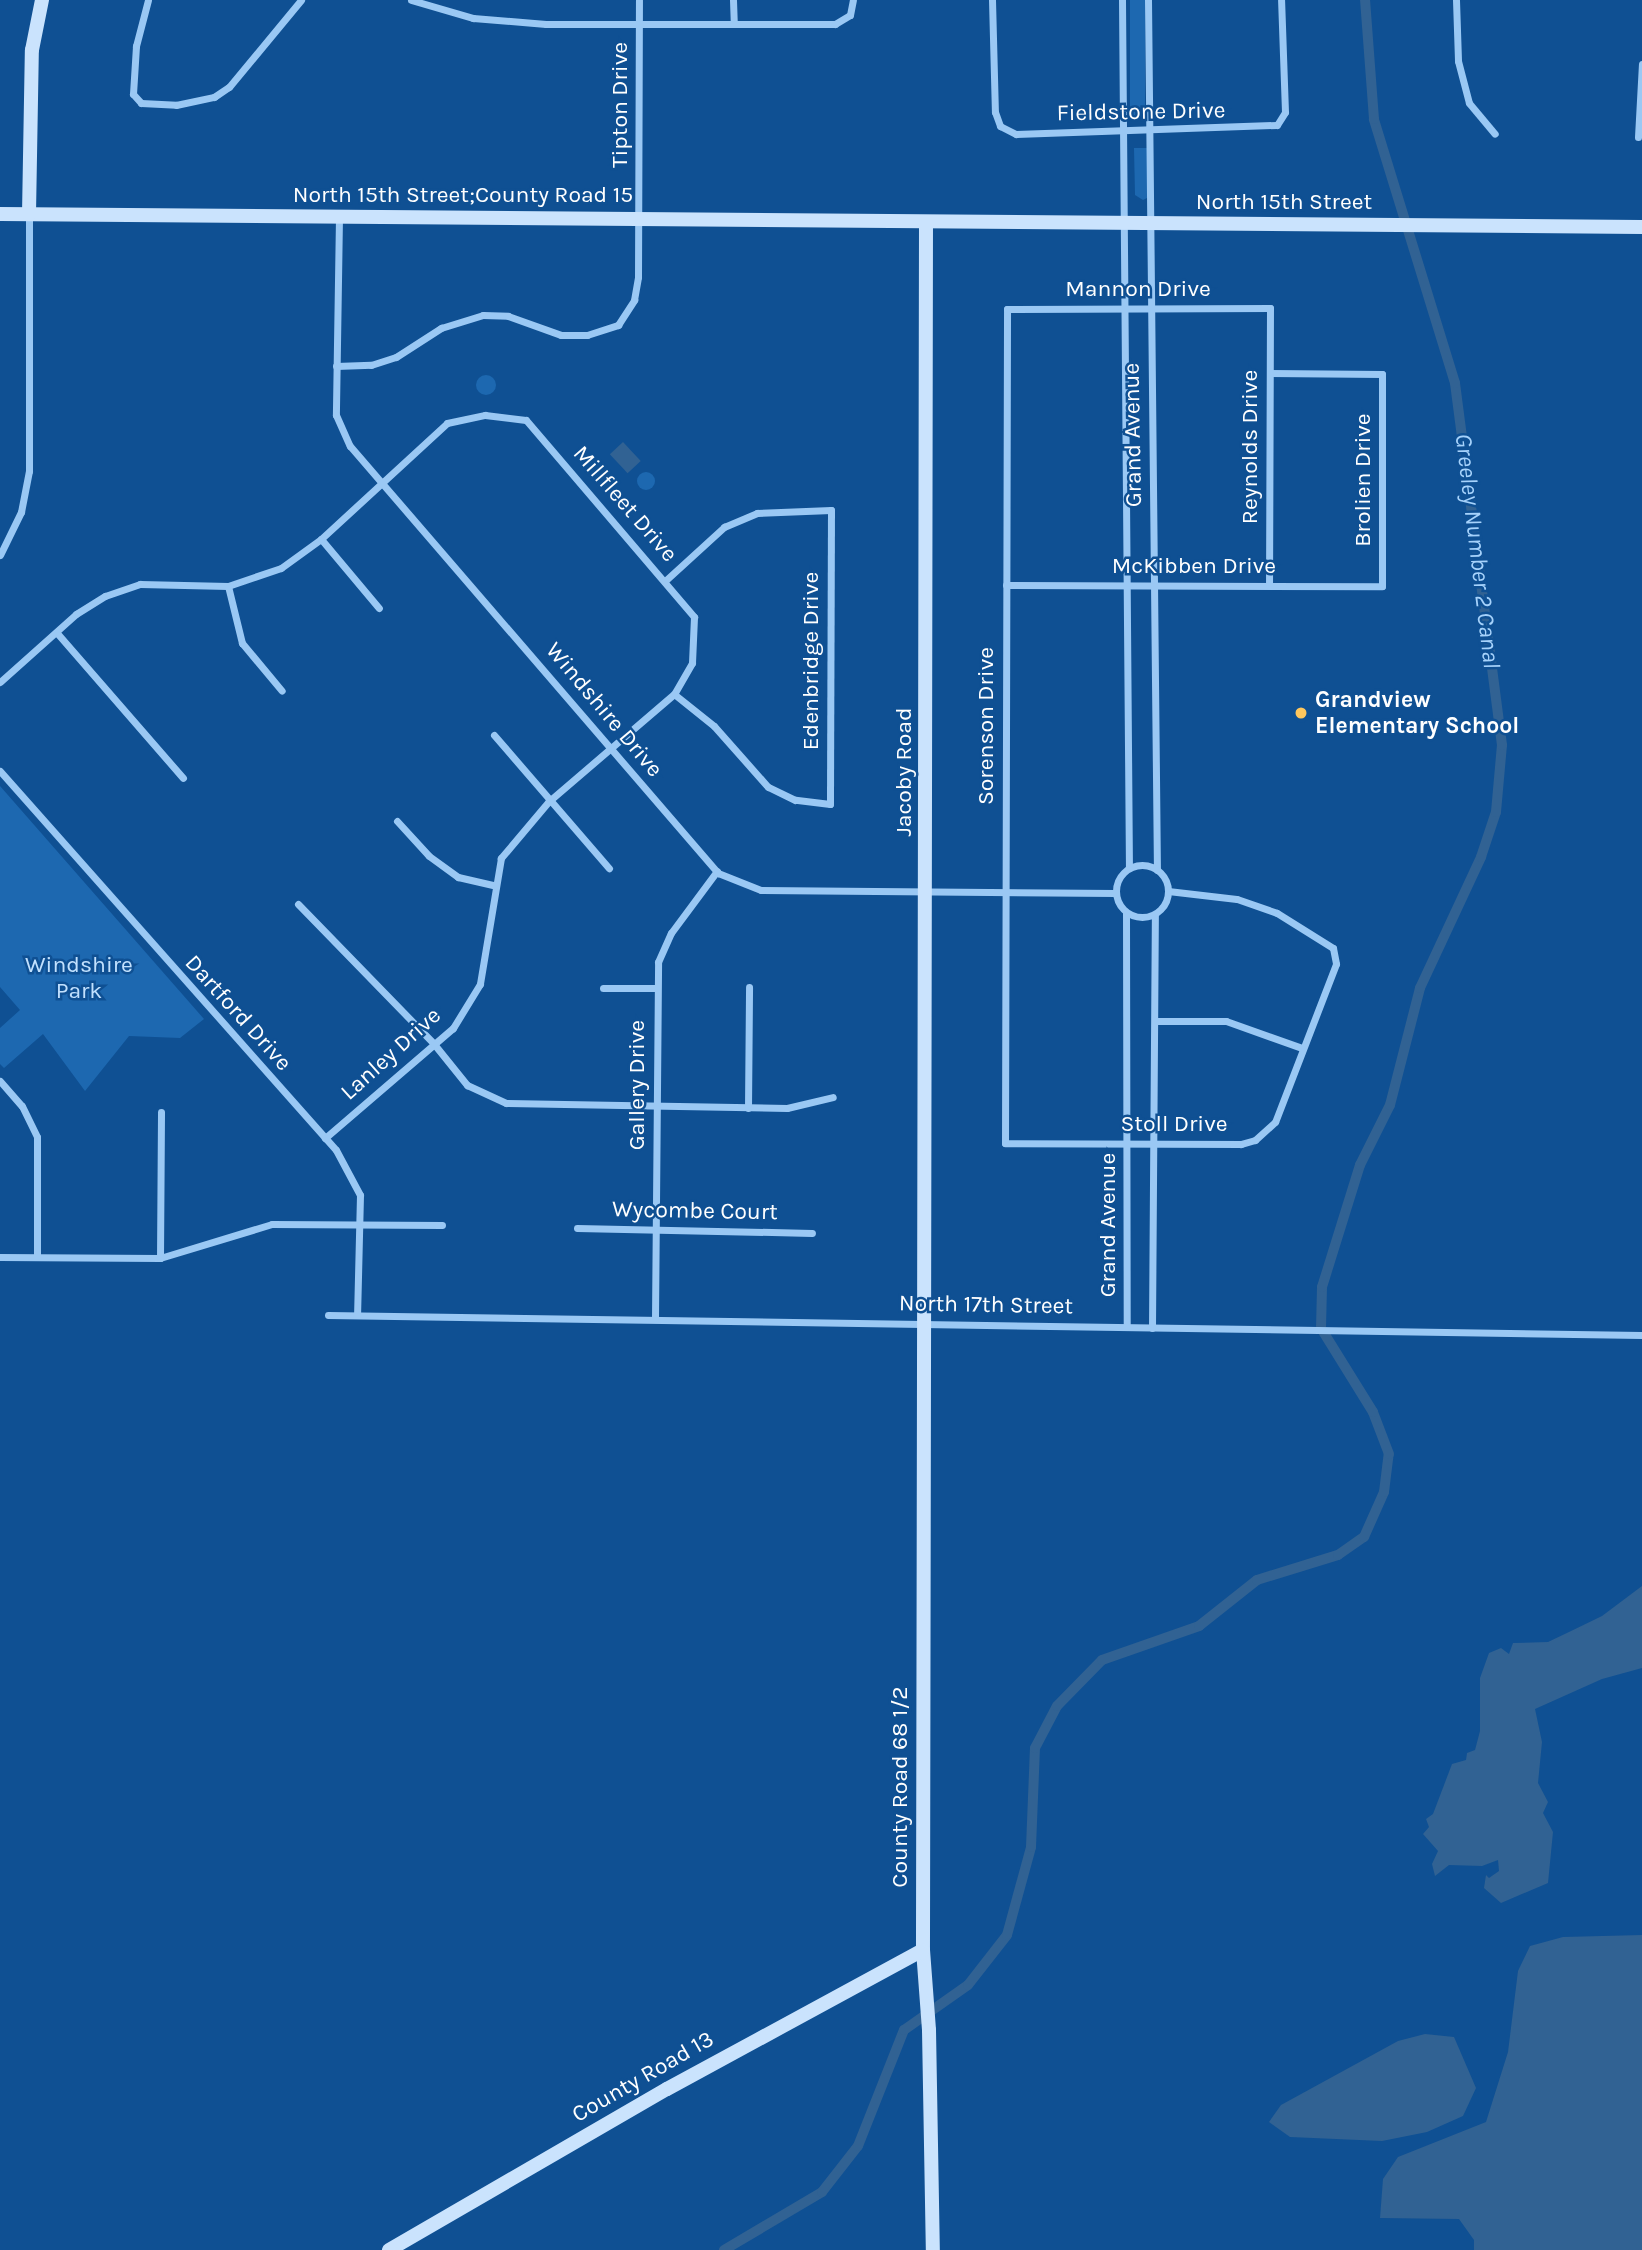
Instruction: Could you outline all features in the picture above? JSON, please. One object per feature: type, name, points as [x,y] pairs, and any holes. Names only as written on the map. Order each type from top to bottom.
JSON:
[{"type":"street","points":[[0,555],[21,512],[29,471],[31,61],[42,0]]},
{"type":"street","points":[[148,0],[136,46],[132,86],[141,103],[176,105],[214,97],[244,73],[301,0]]},
{"type":"street","points":[[411,0],[473,18],[639,24],[835,24],[850,15],[853,0]]},
{"type":"street","name":"Tipton Drive","points":[[336,366],[371,365],[396,357],[441,328],[484,315],[508,316],[561,335],[586,335],[618,325],[634,300],[639,219],[639,0]]},
{"type":"street","points":[[733,0],[734,23]]},
{"type":"street","name":"Fieldstone Drive","points":[[992,0],[995,113],[1003,129],[1016,134],[1272,128],[1280,123],[1285,112],[1281,0]]},
{"type":"street","name":"Grand Avenue","points":[[1122,0],[1129,868]]},
{"type":"street","name":"Grand Avenue","points":[[1148,0],[1157,870]]},
{"type":"street","points":[[1456,0],[1458,61],[1469,103],[1495,134]]},
{"type":"street","points":[[1638,137],[1642,64]]},
{"type":"street","name":"North 15th Street;County Road 15","points":[[0,214],[926,222]]},
{"type":"street","name":"Windshire Drive","points":[[339,217],[336,415],[350,446],[382,479],[717,871],[761,890],[1115,893]]},
{"type":"street","name":"North 15th Street","points":[[926,222],[1642,227]]},
{"type":"street","name":"Jacoby Road","points":[[926,222],[927,1323]]},
{"type":"street","name":"Mannon Drive","points":[[1007,309],[1270,308]]},
{"type":"street","name":"Reynolds Drive","points":[[1269,585],[1270,308]]},
{"type":"street","name":"Sorenson Drive","points":[[1005,1143],[1007,309]]},
{"type":"street","name":"Brolien Drive","points":[[1270,373],[1382,374],[1382,586]]},
{"type":"street","name":"Millfleet Drive","points":[[228,586],[281,568],[321,539],[382,479],[447,423],[485,415],[526,420],[666,580],[694,617],[692,663],[674,694],[610,747]]},
{"type":"street","name":"Edenbridge Drive","points":[[666,580],[724,527],[757,513],[831,510],[830,804],[794,800],[768,787],[714,726],[674,694]]},
{"type":"street","points":[[321,539],[379,608]]},
{"type":"street","points":[[0,682],[105,596],[140,584],[228,586],[242,643],[282,691]]},
{"type":"street","name":"McKibben Drive","points":[[1006,585],[1382,586]]},
{"type":"street","points":[[57,633],[183,778]]},
{"type":"street","points":[[494,735],[608,868]]},
{"type":"street","name":"Lanley Drive","points":[[325,1138],[453,1028],[480,984],[501,858],[549,801],[610,747]]},
{"type":"street","name":"Dartford Drive","points":[[0,771],[325,1138],[360,1195],[357,1315]]},
{"type":"street","points":[[397,821],[429,856],[458,877],[496,886]]},
{"type":"street","points":[[1145,865],[1157,870],[1168,891],[1165,904],[1155,915],[1143,918],[1126,913],[1115,893],[1117,880],[1129,868],[1145,865]]},
{"type":"street","name":"Gallery Drive","points":[[655,1318],[658,962],[671,933],[717,871]]},
{"type":"street","name":"Stoll Drive","points":[[1005,1143],[1241,1144],[1265,1133],[1275,1122],[1336,964],[1334,947],[1276,913],[1237,899],[1168,891]]},
{"type":"street","points":[[298,904],[434,1044],[467,1085],[506,1103],[787,1108],[833,1097]]},
{"type":"street","name":"Grand Avenue","points":[[1126,913],[1127,1327]]},
{"type":"street","name":"Grand Avenue","points":[[1152,1328],[1155,915]]},
{"type":"street","points":[[748,1108],[749,987]]},
{"type":"street","points":[[603,988],[657,988]]},
{"type":"street","points":[[1155,1021],[1226,1021],[1302,1048]]},
{"type":"street","points":[[0,1081],[22,1106],[37,1137],[37,1257]]},
{"type":"street","points":[[160,1258],[161,1112]]},
{"type":"street","points":[[0,1257],[160,1258],[272,1224],[442,1225]]},
{"type":"street","name":"Wycombe Court","points":[[577,1228],[812,1233]]},
{"type":"street","name":"North 17th Street","points":[[328,1315],[1642,1335]]},
{"type":"street","name":"County Road 68 1/2","points":[[927,1323],[923,1950],[929,2030],[933,2250]]},
{"type":"street","name":"County Road 13","points":[[389,2250],[667,2089],[923,1950]]},
{"type":"green space","points":[[1130,0],[1145,0],[1145,118],[1130,118]]},
{"type":"green space","points":[[1134,148],[1148,148],[1147,198],[1143,200],[1135,195]]},
{"type":"green space","points":[[486,375],[493,378],[496,385],[493,392],[486,395],[479,392],[476,385],[479,378]]},
{"type":"green space","points":[[646,472],[652,475],[655,481],[652,487],[646,490],[640,487],[637,481],[640,475]]},
{"type":"green space","name":"Windshire Park","points":[[0,786],[204,1019],[180,1038],[129,1036],[85,1091],[43,1034],[4,1068],[0,1064],[0,1028],[20,1010],[0,987]]},
{"type":"shaded area","points":[[623,442],[641,461],[628,473],[610,454]]},
{"type":"shaded area","points":[[1642,1586],[1642,1668],[1602,1679],[1535,1709],[1542,1742],[1538,1783],[1548,1802],[1543,1813],[1553,1832],[1548,1883],[1501,1903],[1484,1888],[1486,1875],[1489,1878],[1499,1871],[1498,1860],[1482,1866],[1449,1865],[1435,1876],[1432,1864],[1438,1851],[1423,1834],[1429,1827],[1426,1819],[1433,1814],[1452,1764],[1466,1760],[1467,1753],[1475,1750],[1480,1731],[1480,1678],[1489,1653],[1501,1648],[1509,1654],[1513,1643],[1548,1642],[1602,1616]]},
{"type":"shaded area","points":[[1642,1935],[1642,2250],[1474,2250],[1474,2240],[1459,2219],[1380,2218],[1383,2179],[1398,2157],[1486,2122],[1508,2052],[1518,1971],[1530,1946],[1563,1937]]},
{"type":"shaded area","points":[[1425,2034],[1454,2037],[1476,2088],[1463,2116],[1427,2132],[1382,2141],[1290,2137],[1269,2122],[1281,2105],[1398,2041]]},
{"type":"waterway","name":"Greeley Number 2 Canal","points":[[724,2250],[822,2192],[858,2146],[904,2030],[968,1985],[1007,1935],[1031,1847],[1035,1748],[1057,1706],[1102,1660],[1199,1626],[1257,1580],[1338,1555],[1364,1537],[1384,1492],[1389,1454],[1373,1412],[1321,1328],[1322,1287],[1360,1165],[1390,1105],[1420,988],[1481,857],[1496,812],[1502,745],[1455,383],[1374,119],[1365,0]]},
{"type":"place","name":"Grandview Elementary School","points":[[1301,713]]}]
